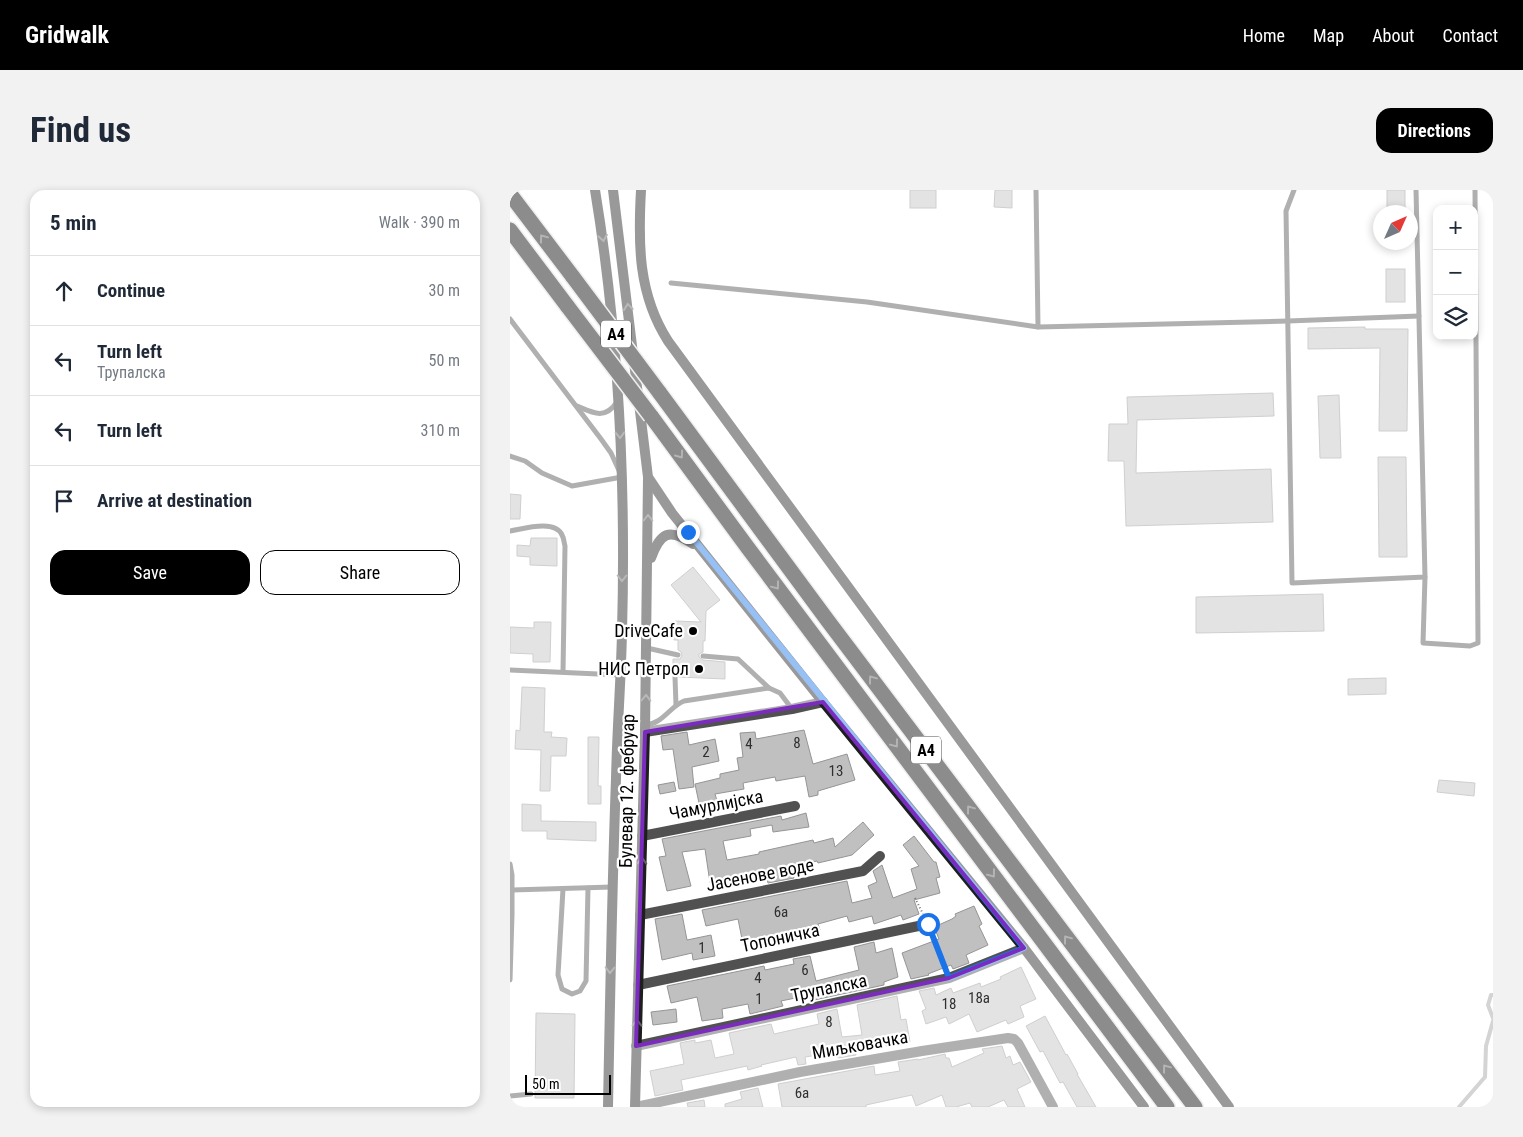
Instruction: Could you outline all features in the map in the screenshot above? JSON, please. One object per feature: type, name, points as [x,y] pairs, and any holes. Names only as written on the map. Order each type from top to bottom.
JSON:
[{"type":"highway","name":"A4","points":[[510,194],[660,392],[834,629],[1195,1107]]},
{"type":"highway","name":"A4","points":[[510,230],[1167,1107]]},
{"type":"main road","name":"Булевар 12. фебруар","points":[[595,190],[604,245],[619,396],[622,477],[622,631],[612,887],[608,1107]]},
{"type":"main road","name":"Булевар 12. фебруар","points":[[613,190],[648,477],[647,648],[636,1107]]},
{"type":"main road","points":[[641,190],[640,257],[642,277],[653,313],[661,330],[1229,1107]]},
{"type":"main road","points":[[648,477],[672,513],[823,702],[1024,948],[1144,1107]]},
{"type":"main road","points":[[648,566],[658,542],[665,535],[680,536],[703,551]]},
{"type":"street","points":[[645,728],[792,709],[823,702]]},
{"type":"street","name":"Чамурлијска","points":[[642,836],[795,806]]},
{"type":"street","name":"Јасенове воде","points":[[640,915],[863,871],[880,856]]},
{"type":"street","name":"Топоничка","points":[[638,984],[928,924]]},
{"type":"street","name":"Трупалска","points":[[636,1046],[949,978],[1024,948]]},
{"type":"street","name":"Миљковачка","points":[[636,1107],[800,1072],[1008,1038],[1014,1039],[1018,1043],[1053,1107]]},
{"type":"lane","points":[[1036,190],[1038,327]]},
{"type":"lane","points":[[1294,190],[1286,212],[1292,583],[1425,577]]},
{"type":"lane","points":[[1416,190],[1425,577],[1423,643],[1470,646],[1478,644],[1475,190]]},
{"type":"lane","points":[[671,283],[867,302],[1038,327],[1419,316]]},
{"type":"lane","points":[[510,319],[611,453],[622,477],[572,486],[542,473],[525,461],[510,456]]},
{"type":"lane","points":[[576,406],[592,413],[602,414],[610,411],[619,396]]},
{"type":"lane","points":[[510,531],[542,526],[557,528],[562,534],[565,546],[563,672]]},
{"type":"lane","points":[[647,648],[676,656]]},
{"type":"lane","points":[[703,656],[738,659],[769,688],[780,693],[792,709]]},
{"type":"lane","points":[[510,670],[620,675]]},
{"type":"lane","points":[[675,677],[676,705]]},
{"type":"lane","points":[[645,728],[662,719],[676,705],[684,701],[769,688]]},
{"type":"lane","points":[[510,864],[512,890],[510,980]]},
{"type":"lane","points":[[512,890],[612,887]]},
{"type":"lane","points":[[563,889],[558,975],[562,989],[572,994],[580,991],[586,981],[588,888]]},
{"type":"lane","points":[[510,1096],[531,1094]]},
{"type":"path","points":[[915,898],[928,924],[949,978]]},
{"type":"highlighted area","points":[[823,702],[1024,948],[949,978],[636,1046],[645,732]]},
{"type":"building","points":[[910,190],[936,190],[936,208],[910,208]]},
{"type":"building","points":[[995,190],[1012,190],[1012,208],[994,207]]},
{"type":"building","points":[[1387,190],[1405,190],[1405,205],[1387,205]]},
{"type":"building","points":[[1386,269],[1405,269],[1405,302],[1386,302]]},
{"type":"building","points":[[1365,327],[1365,329],[1408,329],[1407,431],[1379,431],[1380,348],[1308,349],[1308,328]]},
{"type":"building","points":[[1273,393],[1274,416],[1137,420],[1136,473],[1271,469],[1273,522],[1126,526],[1124,461],[1108,461],[1109,424],[1128,424],[1127,397]]},
{"type":"building","points":[[1339,395],[1341,458],[1320,458],[1318,396]]},
{"type":"building","points":[[1378,457],[1406,457],[1407,557],[1379,557]]},
{"type":"building","points":[[510,494],[521,495],[520,519],[510,519]]},
{"type":"building","points":[[531,538],[557,538],[557,566],[530,565],[530,557],[517,556],[517,545],[530,546]]},
{"type":"building","points":[[693,567],[720,600],[706,611],[705,641],[703,641],[703,652],[699,654],[699,657],[703,660],[725,662],[725,679],[679,677],[677,673],[673,673],[673,659],[680,659],[682,655],[678,650],[678,640],[674,640],[675,621],[701,622],[671,585]]},
{"type":"building","points":[[1323,594],[1324,631],[1196,633],[1196,597]]},
{"type":"building","points":[[534,622],[551,622],[550,662],[533,662],[533,654],[510,653],[510,627],[534,628]]},
{"type":"building","points":[[1386,678],[1386,694],[1348,695],[1348,679]]},
{"type":"building","points":[[522,687],[545,688],[544,732],[552,732],[551,737],[567,738],[566,756],[551,756],[550,791],[540,791],[541,750],[515,749],[516,730],[520,731]]},
{"type":"building","points":[[804,730],[813,764],[847,754],[855,780],[818,791],[818,795],[809,797],[805,776],[776,781],[775,777],[743,783],[744,789],[715,794],[718,804],[700,808],[695,784],[720,778],[720,774],[739,770],[737,758],[743,757],[740,733],[755,732],[756,739]]},
{"type":"building","points":[[687,732],[689,745],[715,739],[719,761],[692,767],[694,787],[679,789],[673,749],[663,750],[661,736]]},
{"type":"building","points":[[588,737],[599,737],[598,786],[601,786],[601,804],[588,804]]},
{"type":"building","points":[[1439,780],[1475,783],[1474,796],[1437,792]]},
{"type":"building","points":[[674,782],[676,791],[660,794],[658,785]]},
{"type":"building","points":[[522,804],[541,805],[541,821],[596,822],[596,841],[547,839],[547,831],[522,831]]},
{"type":"building","points":[[806,813],[809,827],[773,832],[772,825],[750,829],[751,836],[723,841],[727,860],[813,840],[814,843],[833,838],[835,847],[863,822],[874,835],[852,855],[791,867],[794,878],[768,883],[766,875],[764,876],[763,873],[710,883],[705,849],[682,852],[691,886],[667,891],[659,857],[666,856],[662,839],[781,816],[782,820]]},
{"type":"building","points":[[914,836],[934,862],[936,862],[940,877],[936,878],[940,893],[914,900],[919,914],[903,920],[901,915],[874,924],[872,916],[849,922],[847,916],[818,924],[820,930],[795,935],[796,940],[786,942],[785,935],[761,939],[762,945],[744,949],[738,919],[706,926],[702,910],[847,881],[852,903],[872,898],[868,886],[877,882],[873,871],[882,865],[893,898],[917,889],[911,869],[919,866],[903,845]]},
{"type":"building","points":[[974,906],[982,924],[979,926],[988,945],[966,955],[969,963],[953,969],[951,965],[929,975],[911,979],[902,953],[939,939],[934,927],[952,919],[956,916],[955,914]]},
{"type":"building","points":[[682,914],[687,940],[711,935],[715,956],[693,960],[692,953],[662,960],[655,919]]},
{"type":"building","points":[[874,942],[876,953],[892,948],[898,977],[884,982],[884,985],[814,1000],[813,998],[806,1000],[805,996],[781,1001],[783,1006],[750,1014],[748,1004],[722,1009],[723,1018],[702,1021],[697,997],[671,1003],[667,986],[764,966],[765,970],[794,964],[793,959],[810,956],[816,981],[859,970],[854,947]]},
{"type":"building","points":[[1021,967],[1036,999],[1020,1006],[1024,1017],[1008,1024],[1006,1020],[977,1032],[969,1014],[949,1024],[946,1017],[926,1024],[922,1011],[926,1009],[919,991],[934,988],[936,995],[951,988],[953,993],[980,983],[981,987],[1001,979],[1000,977]]},
{"type":"building","points":[[897,996],[901,1020],[906,1019],[910,1042],[886,1046],[885,1042],[855,1047],[856,1055],[838,1058],[838,1052],[805,1057],[806,1064],[798,1065],[796,1057],[748,1070],[747,1066],[681,1080],[683,1090],[655,1096],[650,1071],[684,1064],[680,1043],[695,1040],[695,1043],[711,1040],[715,1058],[734,1054],[729,1033],[771,1024],[774,1034],[819,1024],[817,1014],[837,1009],[842,1037],[862,1035],[857,1005]]},
{"type":"building","points":[[676,1009],[677,1022],[653,1025],[651,1012]]},
{"type":"building","points":[[536,1013],[575,1014],[574,1098],[535,1098]]},
{"type":"building","points":[[1045,1016],[1096,1107],[1077,1107],[1063,1082],[1060,1083],[1043,1051],[1040,1052],[1026,1026]]},
{"type":"building","points":[[1002,1046],[1006,1058],[1010,1056],[1013,1065],[1020,1062],[1031,1082],[1017,1089],[1025,1107],[1008,1107],[1004,1100],[988,1107],[972,1107],[970,1103],[956,1107],[946,1107],[942,1095],[916,1106],[912,1095],[866,1105],[866,1107],[782,1107],[778,1084],[874,1066],[875,1075],[900,1071],[898,1062],[945,1054],[946,1058],[949,1058],[952,1067],[984,1053],[982,1049]]},
{"type":"building","points":[[758,1088],[763,1107],[725,1107],[725,1104],[742,1099],[740,1092]]},
{"type":"building","points":[[704,1100],[705,1107],[688,1107],[687,1103]]},
{"type":"waterway","points":[[1493,995],[1491,995],[1488,1005],[1493,1018]]},
{"type":"waterway","points":[[1459,1107],[1485,1077],[1486,1046],[1493,1021]]},
{"type":"place","name":"DriveCafe","points":[[693,631]]},
{"type":"place","name":"НИС Петрол","points":[[699,669]]},
{"type":"route","points":[[688,532],[823,702],[1024,948],[949,978],[928,924]]}]
